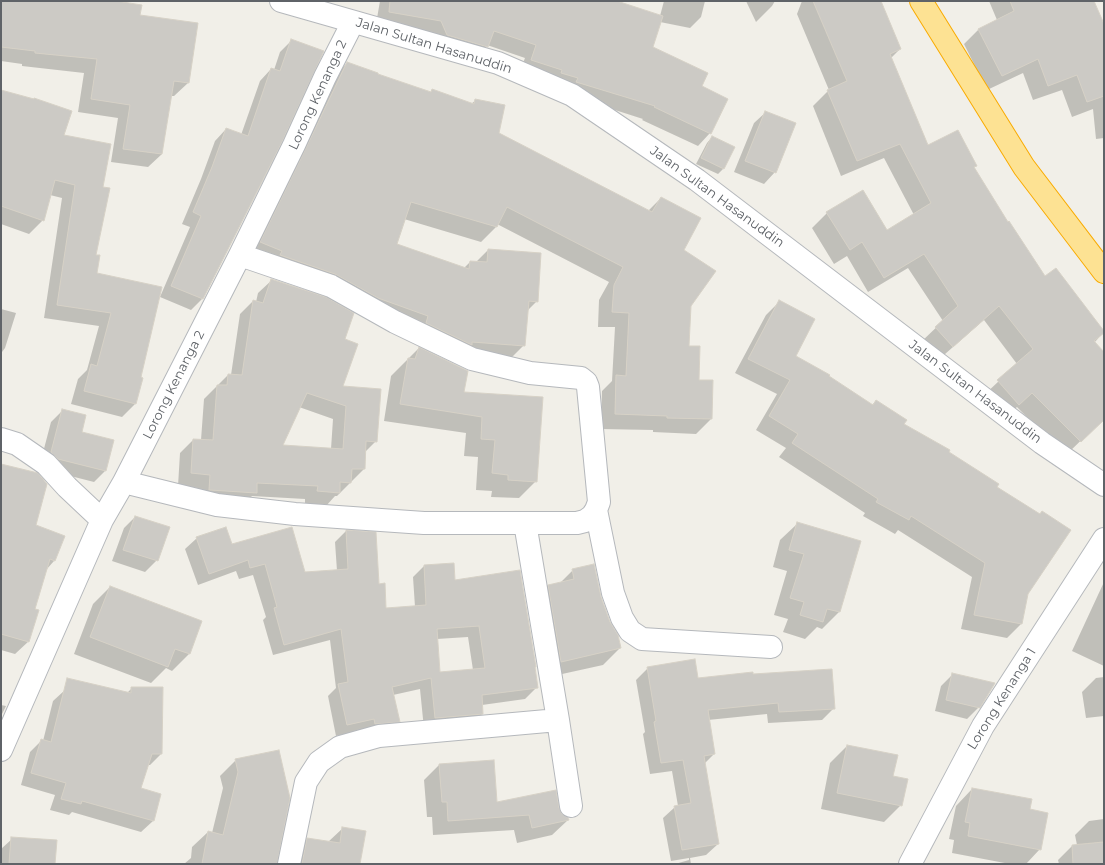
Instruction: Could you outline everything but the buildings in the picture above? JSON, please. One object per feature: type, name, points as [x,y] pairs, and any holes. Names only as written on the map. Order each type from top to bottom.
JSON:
[{"type":"highway","points":[[921,1],[1024,167],[1104,272]]},
{"type":"street","name":"Jalan Sultan Hasanuddin","points":[[282,1],[498,63],[572,95],[697,180],[1042,443],[1104,485]]},
{"type":"street","name":"Lorong Kenanga 2","points":[[1,750],[102,520],[124,482],[240,255],[353,22]]},
{"type":"street","points":[[124,482],[218,505],[294,514],[424,524],[578,523],[585,521],[592,516],[596,510],[599,502],[588,387],[586,382],[581,378],[530,373],[472,360],[395,322],[331,286],[240,255]]},
{"type":"street","points":[[1,439],[17,444],[46,464],[67,487],[102,520]]},
{"type":"street","points":[[596,510],[613,593],[622,618],[630,631],[642,639],[772,647]]},
{"type":"street","points":[[525,523],[571,806]]},
{"type":"street","name":"Lorong Kenanga 1","points":[[910,864],[983,726],[1104,539]]},
{"type":"street","points":[[290,864],[306,782],[320,762],[340,747],[379,736],[558,720]]}]
